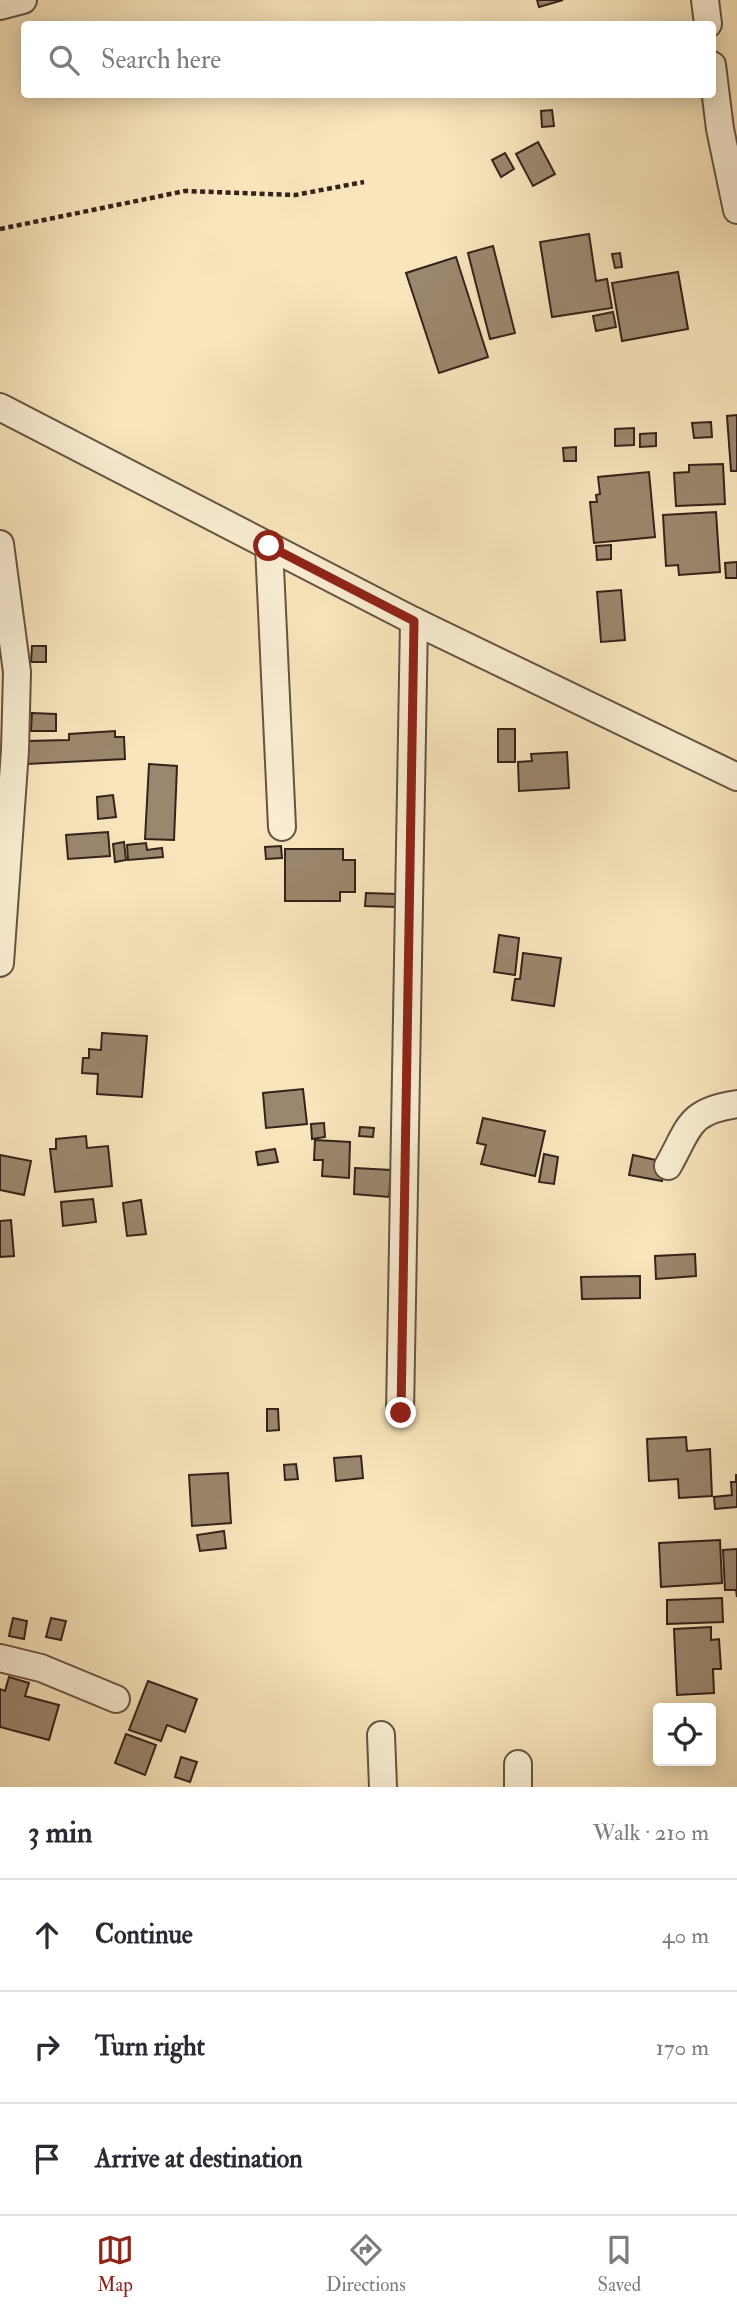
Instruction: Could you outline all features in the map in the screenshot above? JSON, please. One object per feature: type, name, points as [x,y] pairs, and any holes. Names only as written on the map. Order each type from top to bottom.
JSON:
[{"type":"street","points":[[0,6],[23,0]]},
{"type":"street","points":[[705,0],[708,21]]},
{"type":"street","points":[[716,97],[737,210]]},
{"type":"street","points":[[0,408],[414,621],[737,777]]},
{"type":"street","points":[[0,544],[17,672],[15,750],[0,963]]},
{"type":"street","points":[[269,546],[282,827]]},
{"type":"street","points":[[401,1413],[414,621]]},
{"type":"street","points":[[668,1166],[696,1117],[715,1107],[737,1104]]},
{"type":"street","points":[[0,1658],[41,1668],[116,1699]]},
{"type":"street","points":[[381,1735],[383,1787]]},
{"type":"path","points":[[0,229],[185,191],[295,195],[364,183]]},
{"type":"building","points":[[537,0],[563,0],[539,7]]},
{"type":"building","points":[[552,110],[554,126],[542,127],[541,111]]},
{"type":"building","points":[[538,142],[555,174],[533,186],[516,154]]},
{"type":"building","points":[[505,153],[514,169],[501,177],[492,160]]},
{"type":"building","points":[[589,234],[596,281],[607,279],[612,308],[552,317],[540,242]]},
{"type":"building","points":[[493,246],[515,333],[490,339],[468,253]]},
{"type":"building","points":[[620,253],[622,267],[615,268],[612,254]]},
{"type":"building","points":[[456,257],[488,357],[439,373],[406,273]]},
{"type":"building","points":[[678,272],[688,329],[622,341],[612,283]]},
{"type":"building","points":[[613,312],[616,327],[596,331],[593,316]]},
{"type":"building","points":[[737,415],[737,471],[731,471],[727,416]]},
{"type":"building","points":[[711,422],[712,437],[694,438],[692,423]]},
{"type":"building","points":[[634,428],[634,445],[615,446],[615,429]]},
{"type":"building","points":[[656,433],[656,446],[640,447],[640,434]]},
{"type":"building","points":[[576,447],[576,461],[564,461],[563,448]]},
{"type":"building","points":[[723,464],[725,504],[676,506],[674,473],[689,472],[689,465]]},
{"type":"building","points":[[649,472],[655,537],[594,543],[590,502],[597,502],[596,495],[600,494],[598,477]]},
{"type":"building","points":[[716,512],[720,572],[679,575],[678,565],[666,566],[663,515]]},
{"type":"building","points":[[611,545],[611,559],[597,560],[596,546]]},
{"type":"building","points":[[737,562],[737,578],[726,578],[725,563]]},
{"type":"building","points":[[621,590],[625,640],[601,642],[597,592]]},
{"type":"building","points":[[32,646],[46,646],[46,662],[31,662]]},
{"type":"building","points":[[32,713],[56,714],[56,731],[31,731]]},
{"type":"building","points":[[498,729],[515,729],[515,762],[498,762]]},
{"type":"building","points":[[115,731],[115,737],[124,737],[125,759],[27,764],[26,741],[69,740],[69,734]]},
{"type":"building","points":[[567,752],[569,788],[519,791],[518,762],[532,761],[531,754]]},
{"type":"building","points":[[149,764],[177,766],[174,840],[145,839]]},
{"type":"building","points":[[113,795],[116,817],[98,819],[97,797]]},
{"type":"building","points":[[108,832],[110,856],[68,859],[66,835]]},
{"type":"building","points":[[124,842],[126,860],[115,862],[113,844]]},
{"type":"building","points":[[146,843],[147,850],[162,848],[163,857],[128,860],[127,845]]},
{"type":"building","points":[[281,846],[282,858],[266,859],[265,847]]},
{"type":"building","points":[[285,849],[343,849],[343,860],[355,860],[355,892],[340,892],[340,901],[285,901]]},
{"type":"building","points":[[366,893],[397,894],[396,907],[365,906]]},
{"type":"building","points":[[499,935],[519,938],[515,975],[494,972]]},
{"type":"building","points":[[523,953],[561,958],[554,1006],[512,1000],[515,979],[520,979]]},
{"type":"building","points":[[102,1033],[147,1036],[142,1097],[97,1094],[98,1074],[82,1073],[83,1058],[89,1058],[89,1049],[101,1050]]},
{"type":"building","points":[[303,1089],[307,1124],[266,1128],[263,1093]]},
{"type":"building","points":[[483,1118],[545,1131],[535,1176],[481,1164],[486,1145],[477,1143]]},
{"type":"building","points":[[324,1123],[325,1137],[312,1139],[311,1124]]},
{"type":"building","points":[[360,1127],[374,1128],[373,1137],[359,1136]]},
{"type":"building","points":[[86,1136],[87,1148],[108,1146],[112,1186],[55,1192],[50,1149],[56,1149],[56,1139]]},
{"type":"building","points":[[315,1140],[350,1142],[349,1178],[322,1176],[323,1160],[314,1160]]},
{"type":"building","points":[[275,1149],[278,1162],[258,1165],[256,1152]]},
{"type":"building","points":[[544,1154],[558,1157],[554,1184],[539,1182]]},
{"type":"building","points":[[0,1155],[31,1161],[24,1195],[0,1190]]},
{"type":"building","points":[[633,1155],[665,1162],[662,1181],[629,1175]]},
{"type":"building","points":[[355,1168],[391,1170],[389,1197],[354,1194]]},
{"type":"building","points":[[93,1199],[96,1222],[63,1226],[61,1202]]},
{"type":"building","points":[[141,1200],[146,1234],[127,1236],[123,1203]]},
{"type":"building","points":[[11,1220],[14,1256],[0,1257],[0,1221]]},
{"type":"building","points":[[695,1254],[696,1276],[656,1279],[655,1256]]},
{"type":"building","points":[[640,1276],[640,1298],[582,1299],[581,1277]]},
{"type":"building","points":[[267,1409],[278,1409],[279,1430],[267,1431]]},
{"type":"building","points":[[686,1437],[687,1451],[710,1449],[712,1496],[679,1498],[678,1479],[649,1481],[647,1439]]},
{"type":"building","points":[[361,1456],[363,1478],[336,1481],[334,1458]]},
{"type":"building","points":[[296,1464],[298,1479],[285,1480],[284,1465]]},
{"type":"building","points":[[228,1473],[231,1523],[192,1526],[189,1475]]},
{"type":"building","points":[[736,1475],[737,1507],[715,1509],[714,1497],[732,1495],[731,1482],[736,1482]]},
{"type":"building","points":[[224,1531],[226,1548],[200,1551],[197,1535]]},
{"type":"building","points":[[720,1540],[722,1583],[661,1587],[659,1543]]},
{"type":"building","points":[[737,1549],[737,1597],[736,1590],[725,1590],[723,1550]]},
{"type":"building","points":[[722,1598],[723,1622],[667,1624],[667,1600]]},
{"type":"building","points":[[13,1618],[27,1621],[24,1639],[9,1636]]},
{"type":"building","points":[[51,1618],[66,1621],[61,1640],[46,1637]]},
{"type":"building","points":[[711,1627],[711,1640],[719,1639],[721,1669],[713,1669],[714,1693],[677,1695],[674,1629]]},
{"type":"building","points":[[9,1677],[29,1683],[25,1696],[59,1705],[49,1740],[0,1727],[0,1689],[5,1691]]},
{"type":"building","points":[[148,1681],[197,1699],[185,1732],[167,1725],[161,1741],[129,1730]]},
{"type":"building","points":[[126,1734],[156,1745],[145,1775],[115,1763]]},
{"type":"building","points":[[181,1757],[197,1762],[190,1782],[175,1777]]},
{"type":"route","points":[[269,546],[414,621],[401,1413]]}]
